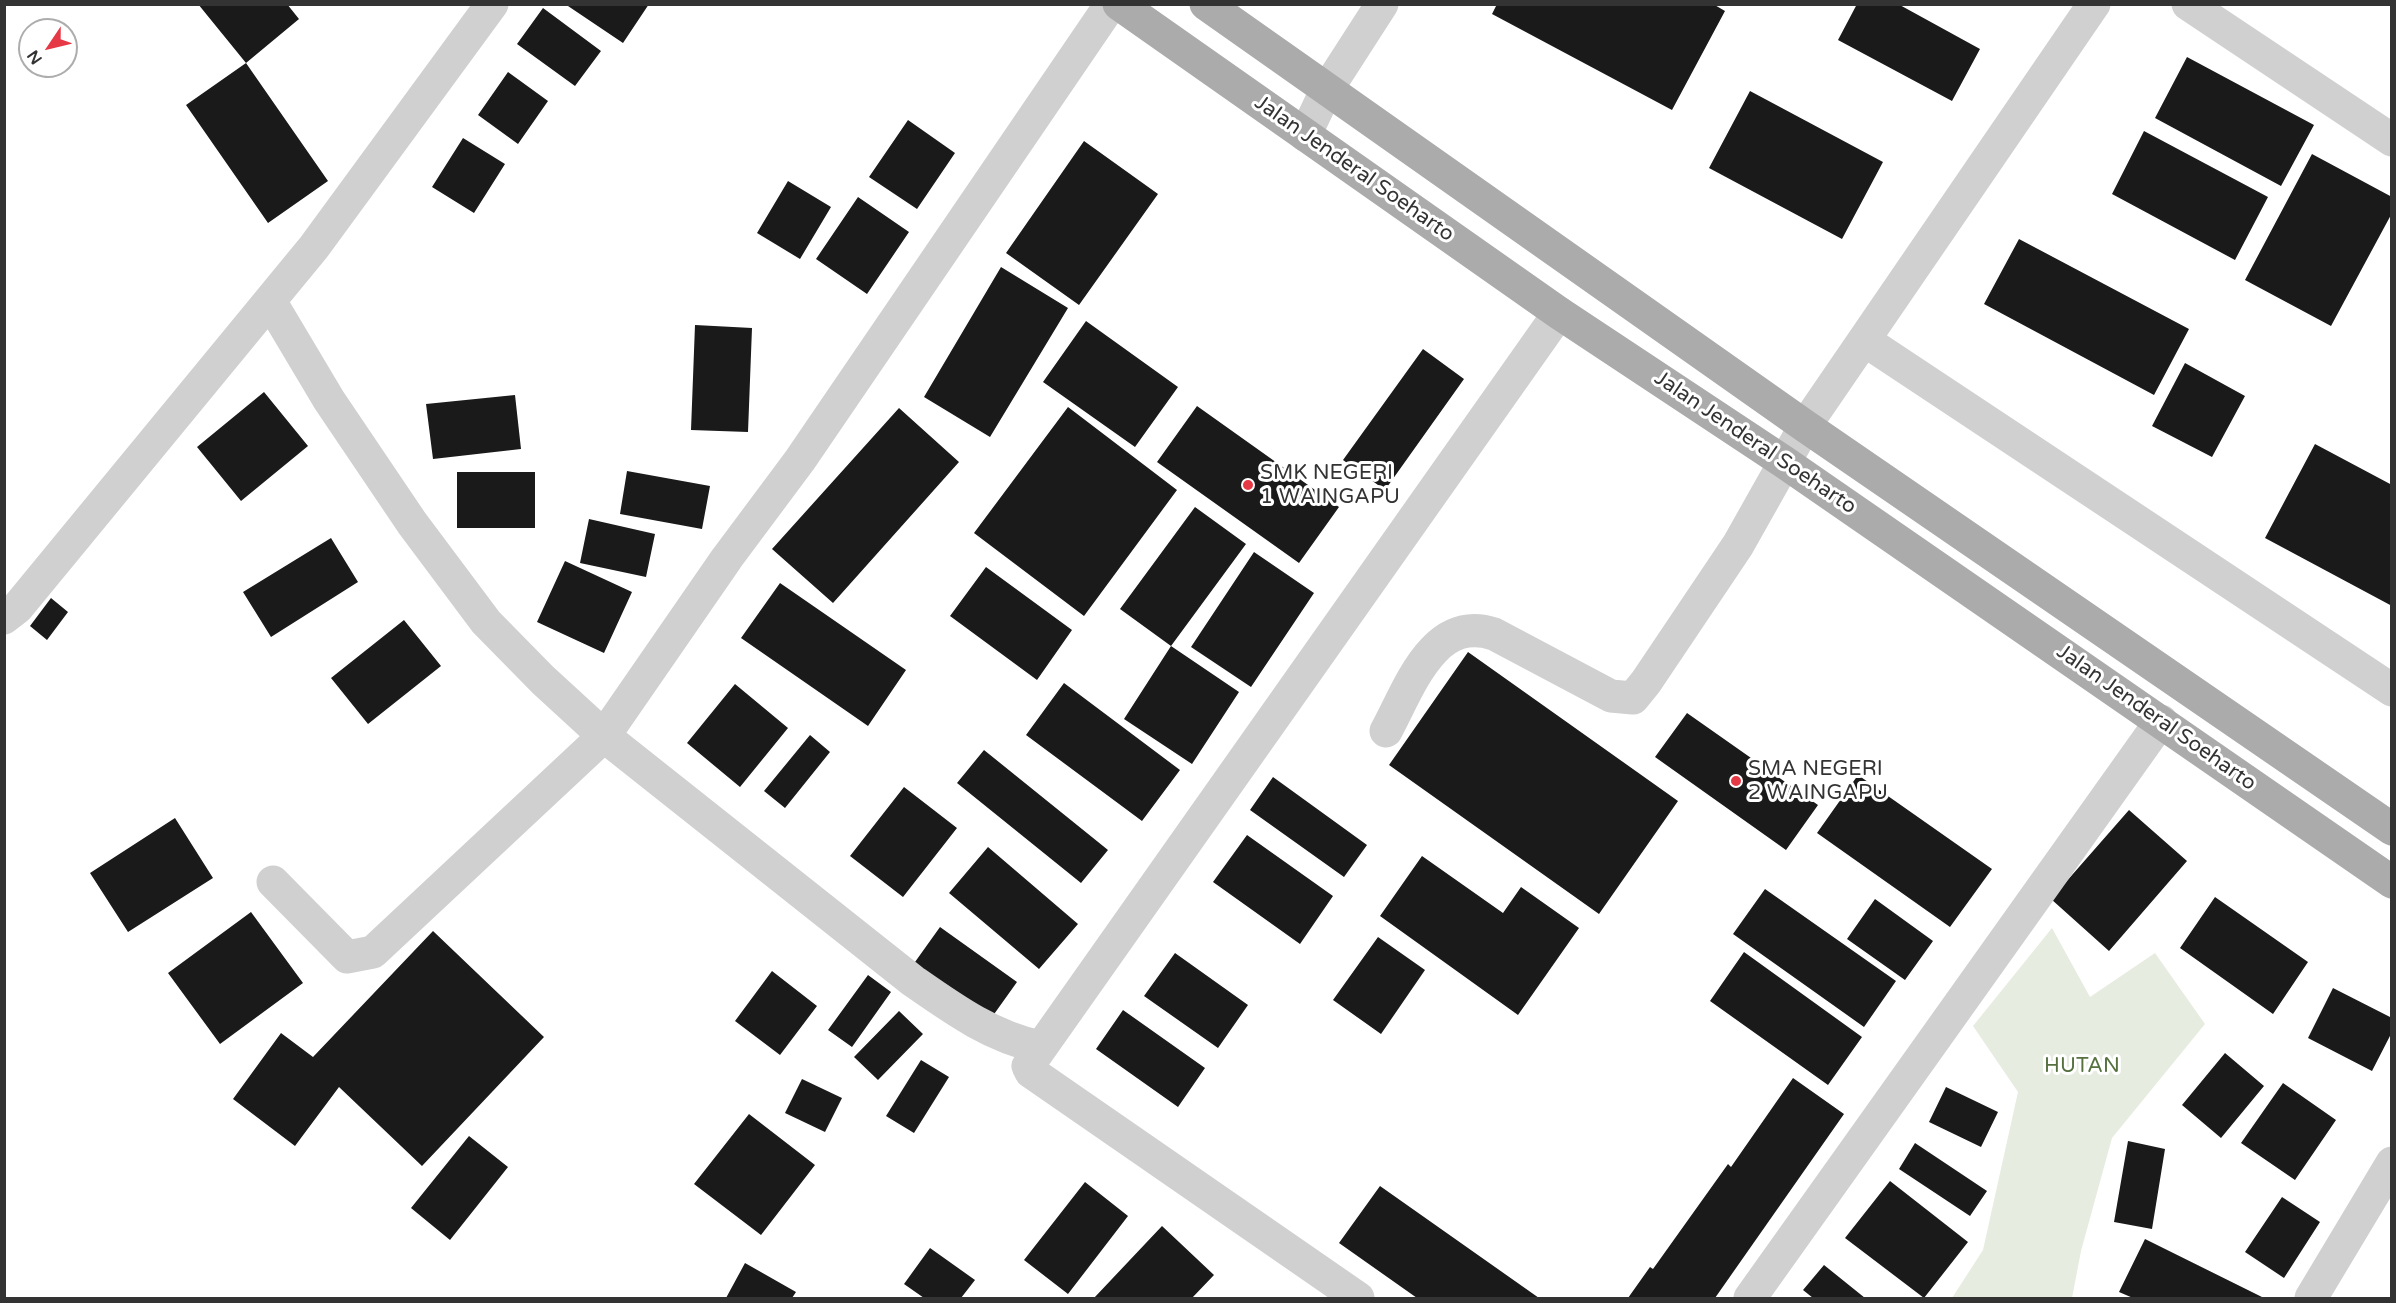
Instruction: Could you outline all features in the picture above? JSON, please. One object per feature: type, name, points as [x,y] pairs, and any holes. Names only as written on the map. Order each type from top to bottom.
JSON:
[{"type":"main road","name":"Jalan Jenderal Soeharto","points":[[1119,4],[1559,313],[1784,462],[2391,882]]},
{"type":"main road","name":"Jalan Jenderal Soeharto","points":[[1206,4],[1326,91],[1805,426],[2391,829]]},
{"type":"street","points":[[4,618],[17,608],[314,247],[492,4]]},
{"type":"street","points":[[273,882],[347,957],[373,952],[604,736],[727,558],[800,460],[1111,4]]},
{"type":"street","points":[[1305,135],[1326,91],[1382,4]]},
{"type":"street","points":[[1386,731],[1434,646],[1461,632],[1482,631],[1494,634],[1611,696],[1633,698],[1738,545],[1805,426],[2094,4]]},
{"type":"street","points":[[2188,4],[2391,140]]},
{"type":"street","points":[[270,301],[335,410],[412,524],[486,622],[543,680],[604,736],[913,981],[947,1005],[1001,1035],[1040,1047]]},
{"type":"street","points":[[1358,1299],[1030,1072],[1028,1066],[1559,313]]},
{"type":"street","points":[[1864,340],[2391,690]]},
{"type":"street","points":[[1750,1299],[2161,721]]},
{"type":"street","points":[[2311,1299],[2391,1163]]},
{"type":"green space","name":"HUTAN","points":[[2052,928],[2090,997],[2155,953],[2205,1024],[2112,1138],[2081,1251],[2072,1298],[1952,1298],[1983,1250],[2018,1092],[1973,1026]]},
{"type":"building","points":[[198,4],[287,4],[299,19],[246,63]]},
{"type":"building","points":[[565,4],[649,4],[623,43]]},
{"type":"building","points":[[1497,4],[1713,4],[1725,11],[1672,110],[1492,14]]},
{"type":"building","points":[[1857,4],[1898,4],[1980,49],[1952,101],[1838,40]]},
{"type":"building","points":[[543,8],[601,51],[575,86],[517,44]]},
{"type":"building","points":[[2187,57],[2314,125],[2281,186],[2155,118]]},
{"type":"building","points":[[246,63],[328,181],[268,223],[186,105]]},
{"type":"building","points":[[508,72],[548,101],[518,144],[478,115]]},
{"type":"building","points":[[1750,91],[1883,162],[1842,239],[1709,168]]},
{"type":"building","points":[[908,120],[955,153],[917,209],[869,177]]},
{"type":"building","points":[[2144,131],[2268,197],[2235,260],[2112,194]]},
{"type":"building","points":[[463,138],[505,164],[474,213],[432,187]]},
{"type":"building","points":[[1084,141],[1158,194],[1079,305],[1006,253]]},
{"type":"building","points":[[2312,154],[2392,197],[2392,213],[2331,326],[2245,280]]},
{"type":"building","points":[[788,181],[831,207],[800,259],[757,233]]},
{"type":"building","points":[[858,197],[909,232],[867,294],[816,259]]},
{"type":"building","points":[[2019,239],[2189,329],[2154,395],[1984,304]]},
{"type":"building","points":[[1001,267],[1068,308],[990,437],[924,397]]},
{"type":"building","points":[[1086,321],[1178,387],[1135,447],[1043,382]]},
{"type":"building","points":[[695,325],[752,328],[748,432],[691,430]]},
{"type":"building","points":[[1423,349],[1464,379],[1385,490],[1343,460]]},
{"type":"building","points":[[2185,363],[2245,396],[2212,457],[2152,426]]},
{"type":"building","points":[[264,392],[308,446],[241,501],[197,447]]},
{"type":"building","points":[[515,395],[521,449],[433,459],[426,404]]},
{"type":"building","name":"SMK NEGERI 1 WAINGAPU","points":[[1197,406],[1339,507],[1299,563],[1157,462]]},
{"type":"building","points":[[1068,407],[1177,490],[1084,616],[974,533]]},
{"type":"building","points":[[899,408],[959,462],[833,603],[772,549]]},
{"type":"building","points":[[2315,444],[2392,485],[2392,606],[2265,538]]},
{"type":"building","points":[[627,471],[710,486],[702,529],[620,514]]},
{"type":"building","points":[[457,472],[535,472],[535,528],[457,528]]},
{"type":"building","points":[[1195,507],[1246,544],[1171,646],[1120,609]]},
{"type":"building","points":[[589,519],[655,534],[646,577],[580,563]]},
{"type":"building","points":[[331,538],[358,582],[271,637],[243,592]]},
{"type":"building","points":[[1254,552],[1314,593],[1251,687],[1191,647]]},
{"type":"building","points":[[565,561],[632,592],[604,653],[537,622]]},
{"type":"building","points":[[986,567],[1072,630],[1037,680],[950,616]]},
{"type":"building","points":[[780,583],[906,670],[868,726],[741,638]]},
{"type":"building","points":[[51,598],[68,612],[47,640],[30,626]]},
{"type":"building","points":[[404,620],[441,666],[368,724],[331,678]]},
{"type":"building","points":[[1171,646],[1239,692],[1192,764],[1124,719]]},
{"type":"building","points":[[1468,652],[1678,801],[1599,914],[1389,765]]},
{"type":"building","points":[[1064,683],[1180,770],[1142,821],[1026,735]]},
{"type":"building","points":[[735,684],[788,728],[740,787],[687,743]]},
{"type":"building","name":"SMA NEGERI 2 WAINGAPU","points":[[1687,713],[1818,805],[1786,850],[1655,757]]},
{"type":"building","points":[[810,735],[830,752],[785,808],[764,791]]},
{"type":"building","points":[[984,750],[1108,850],[1081,883],[957,783]]},
{"type":"building","points":[[1858,775],[1992,869],[1950,927],[1817,833]]},
{"type":"building","points":[[1273,777],[1367,845],[1344,877],[1250,810]]},
{"type":"building","points":[[904,787],[957,828],[903,897],[850,856]]},
{"type":"building","points":[[2129,810],[2187,861],[2109,951],[2051,899]]},
{"type":"building","points":[[175,818],[213,878],[128,932],[90,873]]},
{"type":"building","points":[[1247,835],[1333,896],[1300,944],[1213,882]]},
{"type":"building","points":[[988,847],[1078,924],[1039,969],[949,893]]},
{"type":"building","points":[[1422,856],[1503,913],[1521,887],[1579,928],[1518,1015],[1380,916]]},
{"type":"building","points":[[1765,889],[1896,981],[1864,1027],[1733,934]]},
{"type":"building","points":[[2215,897],[2308,962],[2273,1014],[2180,948]]},
{"type":"building","points":[[1875,899],[1933,941],[1905,980],[1847,939]]},
{"type":"building","points":[[251,912],[303,983],[220,1044],[168,973]]},
{"type":"building","points":[[940,927],[1017,982],[987,1024],[910,969]]},
{"type":"building","points":[[433,931],[544,1037],[422,1166],[339,1087],[295,1146],[233,1099],[281,1033],[313,1057]]},
{"type":"building","points":[[1378,937],[1425,970],[1381,1034],[1333,1000]]},
{"type":"building","points":[[1744,952],[1862,1037],[1828,1085],[1710,1001]]},
{"type":"building","points":[[1175,953],[1248,1005],[1218,1048],[1144,996]]},
{"type":"building","points":[[772,971],[817,1006],[780,1055],[735,1021]]},
{"type":"building","points":[[868,975],[891,992],[852,1047],[828,1030]]},
{"type":"building","points":[[2333,988],[2392,1018],[2392,1032],[2372,1071],[2308,1038]]},
{"type":"building","points":[[1123,1010],[1205,1068],[1178,1107],[1096,1049]]},
{"type":"building","points":[[899,1011],[923,1034],[878,1080],[854,1057]]},
{"type":"building","points":[[2225,1053],[2264,1086],[2221,1138],[2182,1105]]},
{"type":"building","points":[[921,1060],[949,1077],[914,1133],[886,1116]]},
{"type":"building","points":[[1793,1078],[1844,1114],[1715,1298],[1628,1298],[1650,1267],[1653,1269],[1728,1164],[1731,1167]]},
{"type":"building","points":[[802,1079],[842,1098],[825,1132],[785,1113]]},
{"type":"building","points":[[2283,1083],[2336,1120],[2295,1180],[2241,1143]]},
{"type":"building","points":[[1946,1087],[1998,1112],[1981,1147],[1929,1122]]},
{"type":"building","points":[[749,1114],[815,1165],[761,1235],[694,1184]]},
{"type":"building","points":[[469,1136],[508,1167],[450,1240],[411,1208]]},
{"type":"building","points":[[2128,1141],[2165,1149],[2152,1229],[2114,1222]]},
{"type":"building","points":[[1915,1143],[1987,1191],[1970,1216],[1899,1169]]},
{"type":"building","points":[[1890,1181],[1968,1242],[1924,1298],[1845,1238]]},
{"type":"building","points":[[1085,1182],[1128,1216],[1068,1294],[1024,1260]]},
{"type":"building","points":[[1380,1186],[1539,1298],[1417,1298],[1339,1243]]},
{"type":"building","points":[[2282,1197],[2320,1222],[2284,1278],[2245,1252]]},
{"type":"building","points":[[1162,1226],[1214,1275],[1192,1298],[1094,1298]]},
{"type":"building","points":[[2145,1239],[2264,1298],[2133,1298],[2119,1292]]},
{"type":"building","points":[[930,1248],[975,1280],[961,1298],[924,1298],[904,1284]]},
{"type":"building","points":[[745,1263],[796,1292],[792,1298],[726,1298]]},
{"type":"building","points":[[1824,1265],[1865,1298],[1813,1298],[1803,1290]]},
{"type":"place","name":"SMK NEGERI 1 WAINGAPU","points":[[1248,485]]},
{"type":"place","name":"SMA NEGERI 2 WAINGAPU","points":[[1736,781]]}]
